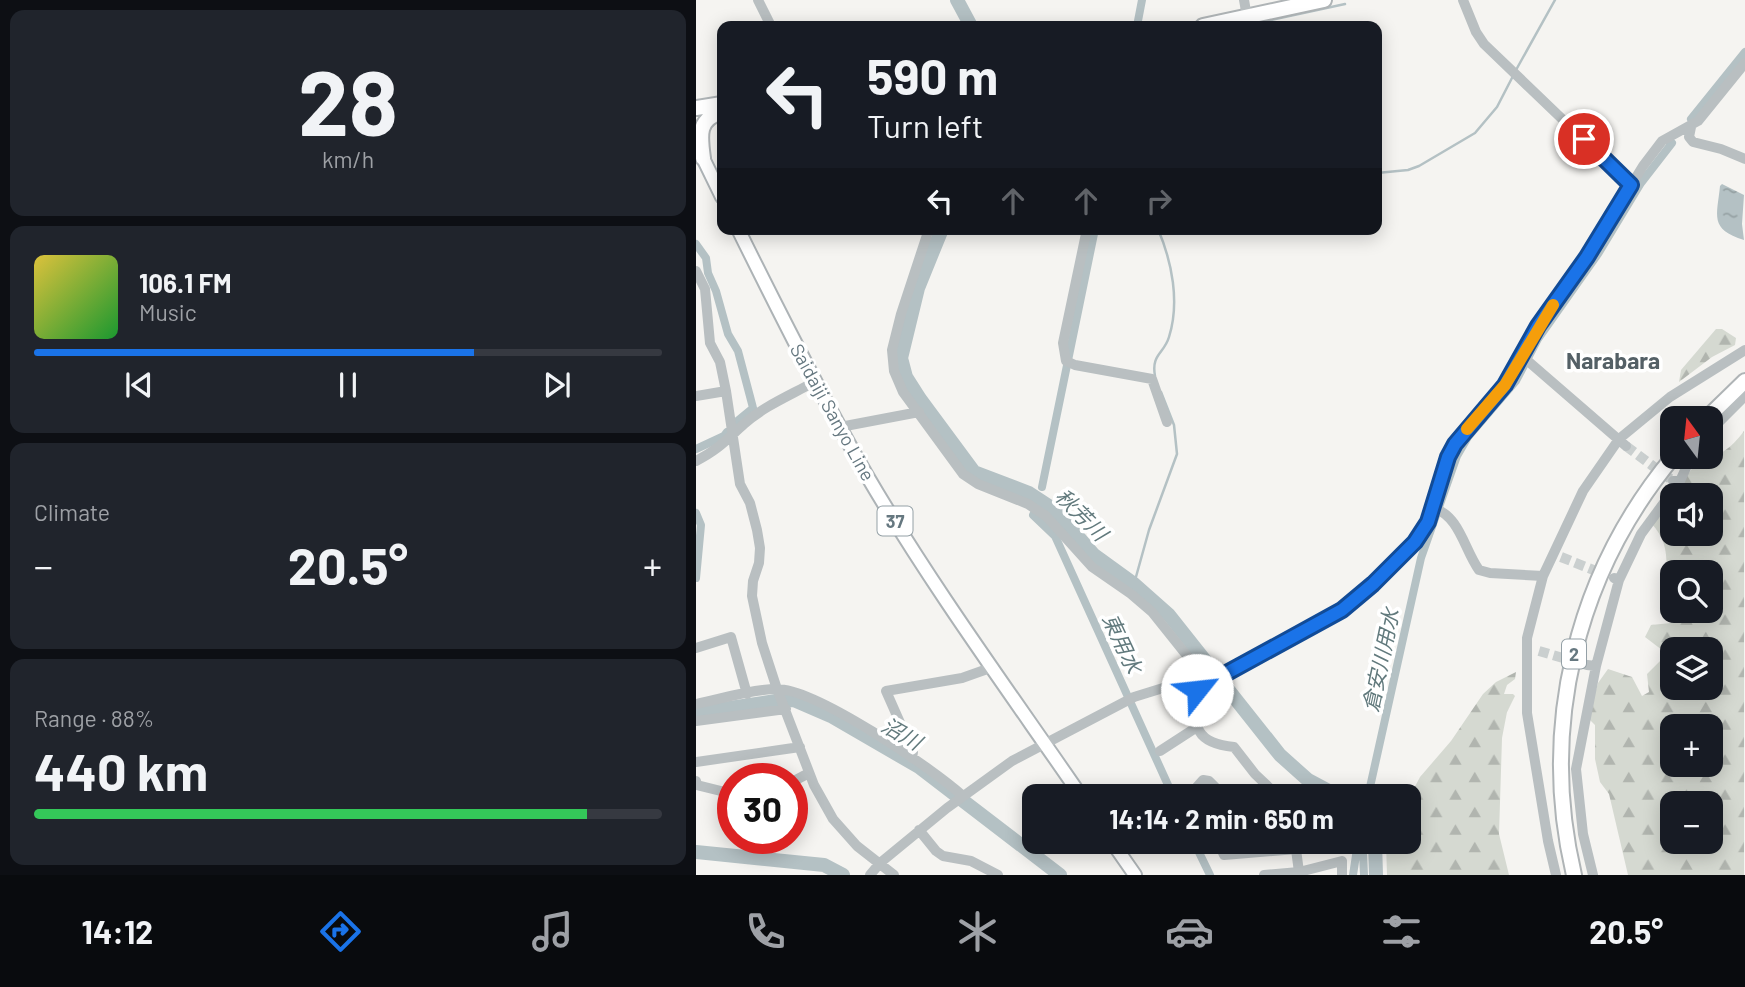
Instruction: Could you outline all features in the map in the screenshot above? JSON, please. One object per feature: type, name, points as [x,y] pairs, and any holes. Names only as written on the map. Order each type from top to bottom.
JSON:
[{"type":"highway","points":[[1225,21],[1324,0]]},
{"type":"highway","points":[[696,108],[717,105]]},
{"type":"highway","points":[[699,152],[703,123],[717,113]]},
{"type":"highway","points":[[1719,406],[1744,381]]},
{"type":"highway","name":"2","points":[[1574,875],[1561,800],[1560,752],[1571,664],[1596,583],[1633,510],[1663,469]]},
{"type":"main road","points":[[699,152],[717,187]]},
{"type":"main road","name":"Saidaiji Sanyo Line","points":[[741,235],[814,382],[901,531],[1073,784]]},
{"type":"main road","points":[[1118,854],[1128,872]]},
{"type":"street","points":[[758,0],[768,21]]},
{"type":"street","points":[[1244,0],[1247,16]]},
{"type":"street","points":[[1463,0],[1479,38],[1631,185]]},
{"type":"street","points":[[875,868],[963,796],[1012,761],[1044,743],[1131,698],[1163,688],[1211,681],[1354,602],[1415,542],[1437,509],[1448,457],[1455,444],[1526,358],[1538,326],[1662,142],[1698,121],[1744,63]]},
{"type":"street","points":[[1691,127],[1689,137],[1693,142],[1721,149],[1744,159]]},
{"type":"street","points":[[927,235],[892,350],[898,382],[963,474],[978,484],[1028,504],[1046,516],[1092,567],[1152,612],[1211,681]]},
{"type":"street","points":[[1086,235],[1063,343],[1066,361],[1075,366],[1152,379],[1167,422]]},
{"type":"street","points":[[696,271],[705,289],[710,343],[720,362],[740,484],[750,503],[760,548],[752,596],[762,643],[777,689],[809,773],[833,819],[875,868],[894,875]]},
{"type":"street","points":[[1556,875],[1529,732],[1527,638],[1543,576],[1557,555],[1583,491],[1623,442],[1670,397],[1744,350]]},
{"type":"street","points":[[1526,358],[1623,442]]},
{"type":"street","points":[[696,461],[720,447],[765,409],[814,382]]},
{"type":"street","points":[[696,396],[726,391]]},
{"type":"street","points":[[1723,417],[1744,396]]},
{"type":"street","points":[[840,428],[919,412]]},
{"type":"street","points":[[1593,875],[1583,834],[1576,769],[1591,666],[1616,579],[1641,534],[1684,469]]},
{"type":"street","points":[[1437,509],[1451,519],[1479,570],[1543,576]]},
{"type":"street","points":[[696,648],[731,637],[747,694]]},
{"type":"street","points":[[1528,648],[1539,651]]},
{"type":"street","points":[[912,758],[913,752],[886,691],[961,678],[992,667]]},
{"type":"street","points":[[1197,685],[1194,713],[1197,727],[1214,745],[1234,747],[1265,784]]},
{"type":"street","points":[[696,692],[698,703],[777,689],[824,705],[912,758],[944,779],[963,796]]},
{"type":"street","points":[[696,721],[786,709]]},
{"type":"street","points":[[1160,751],[1197,727]]},
{"type":"street","points":[[696,762],[800,747]]},
{"type":"street","points":[[696,781],[697,785],[717,790]]},
{"type":"street","points":[[919,830],[943,856],[971,861],[998,875]]},
{"type":"street","points":[[1297,854],[1299,872]]},
{"type":"street","points":[[1264,875],[1299,872],[1342,861],[1342,875]]},
{"type":"green space","points":[[1716,329],[1722,329],[1736,338],[1735,345],[1712,357],[1679,382],[1681,370]]},
{"type":"green space","points":[[1744,431],[1744,875],[1628,875],[1609,794],[1600,782],[1595,759],[1595,725],[1588,718],[1598,683],[1608,669],[1632,677],[1642,696],[1649,692],[1647,674],[1660,661],[1660,700],[1723,700],[1723,637],[1660,637],[1660,648],[1645,637],[1651,625],[1723,623],[1723,560],[1667,560],[1665,546],[1723,546],[1723,483],[1682,483],[1692,469],[1723,469],[1723,451]]},
{"type":"green space","points":[[1660,511],[1660,536],[1657,531],[1651,523]]},
{"type":"green space","points":[[1516,672],[1515,679],[1507,685],[1504,694],[1515,696],[1507,712],[1502,738],[1499,834],[1509,875],[1387,875],[1386,854],[1421,854],[1421,784],[1416,784],[1420,777],[1451,741],[1483,694],[1496,682]]},
{"type":"water","points":[[1722,184],[1744,195],[1744,240],[1720,226],[1717,213]]},
{"type":"waterway","name":"秋芳川","points":[[957,0],[968,21]]},
{"type":"waterway","points":[[1138,21],[1142,0]]},
{"type":"waterway","points":[[1516,70],[1555,0]]},
{"type":"waterway","points":[[1267,21],[1345,4]]},
{"type":"waterway","name":"倉安川用水","points":[[1691,119],[1745,52]]},
{"type":"waterway","points":[[1382,173],[1419,166],[1475,133],[1497,107],[1513,76]]},
{"type":"waterway","name":"倉安川用水","points":[[1371,784],[1421,558],[1457,456],[1468,437],[1516,381],[1538,339],[1598,254],[1641,183],[1672,143]]},
{"type":"waterway","name":"秋芳川","points":[[940,235],[918,288],[901,358],[906,377],[920,399],[974,472],[1029,493],[1055,510],[1094,555],[1134,584],[1169,615],[1280,755],[1316,784]]},
{"type":"waterway","points":[[1042,487],[1094,235]]},
{"type":"waterway","points":[[1155,376],[1156,358],[1169,337],[1174,310],[1171,268],[1160,235]]},
{"type":"waterway","name":"東用水","points":[[696,244],[706,258],[708,273],[728,334],[738,351],[753,408],[736,422]]},
{"type":"waterway","points":[[1134,584],[1149,530],[1177,454],[1174,425],[1161,392]]},
{"type":"waterway","name":"東用水","points":[[696,449],[727,432]]},
{"type":"waterway","name":"東用水","points":[[1035,511],[1033,515],[1055,536],[1168,784]]},
{"type":"waterway","name":"東用水","points":[[696,513],[701,525],[696,578]]},
{"type":"waterway","name":"沼川","points":[[696,713],[794,700],[831,716],[919,767],[1060,875]]},
{"type":"waterway","points":[[696,852],[824,865],[843,875]]},
{"type":"waterway","name":"東用水","points":[[1200,854],[1210,875]]},
{"type":"waterway","name":"倉安川用水","points":[[1353,875],[1356,854]]},
{"type":"waterway","points":[[1363,854],[1364,875]]},
{"type":"waterway","name":"秋芳川","points":[[1375,854],[1376,875]]},
{"type":"tunnel","points":[[1626,446],[1673,481]]},
{"type":"tunnel","points":[[1561,557],[1606,575]]},
{"type":"tunnel","points":[[1539,651],[1587,665]]},
{"type":"slow traffic","points":[[1467,429],[1515,371],[1538,326],[1553,305]]},
{"type":"district","name":"Narabara","points":[[1613,360]]},
{"type":"route","points":[[1197,690],[1197,685],[1225,674],[1354,602],[1422,533],[1434,508],[1448,457],[1455,444],[1515,371],[1538,326],[1587,257],[1631,185],[1584,139]]}]
